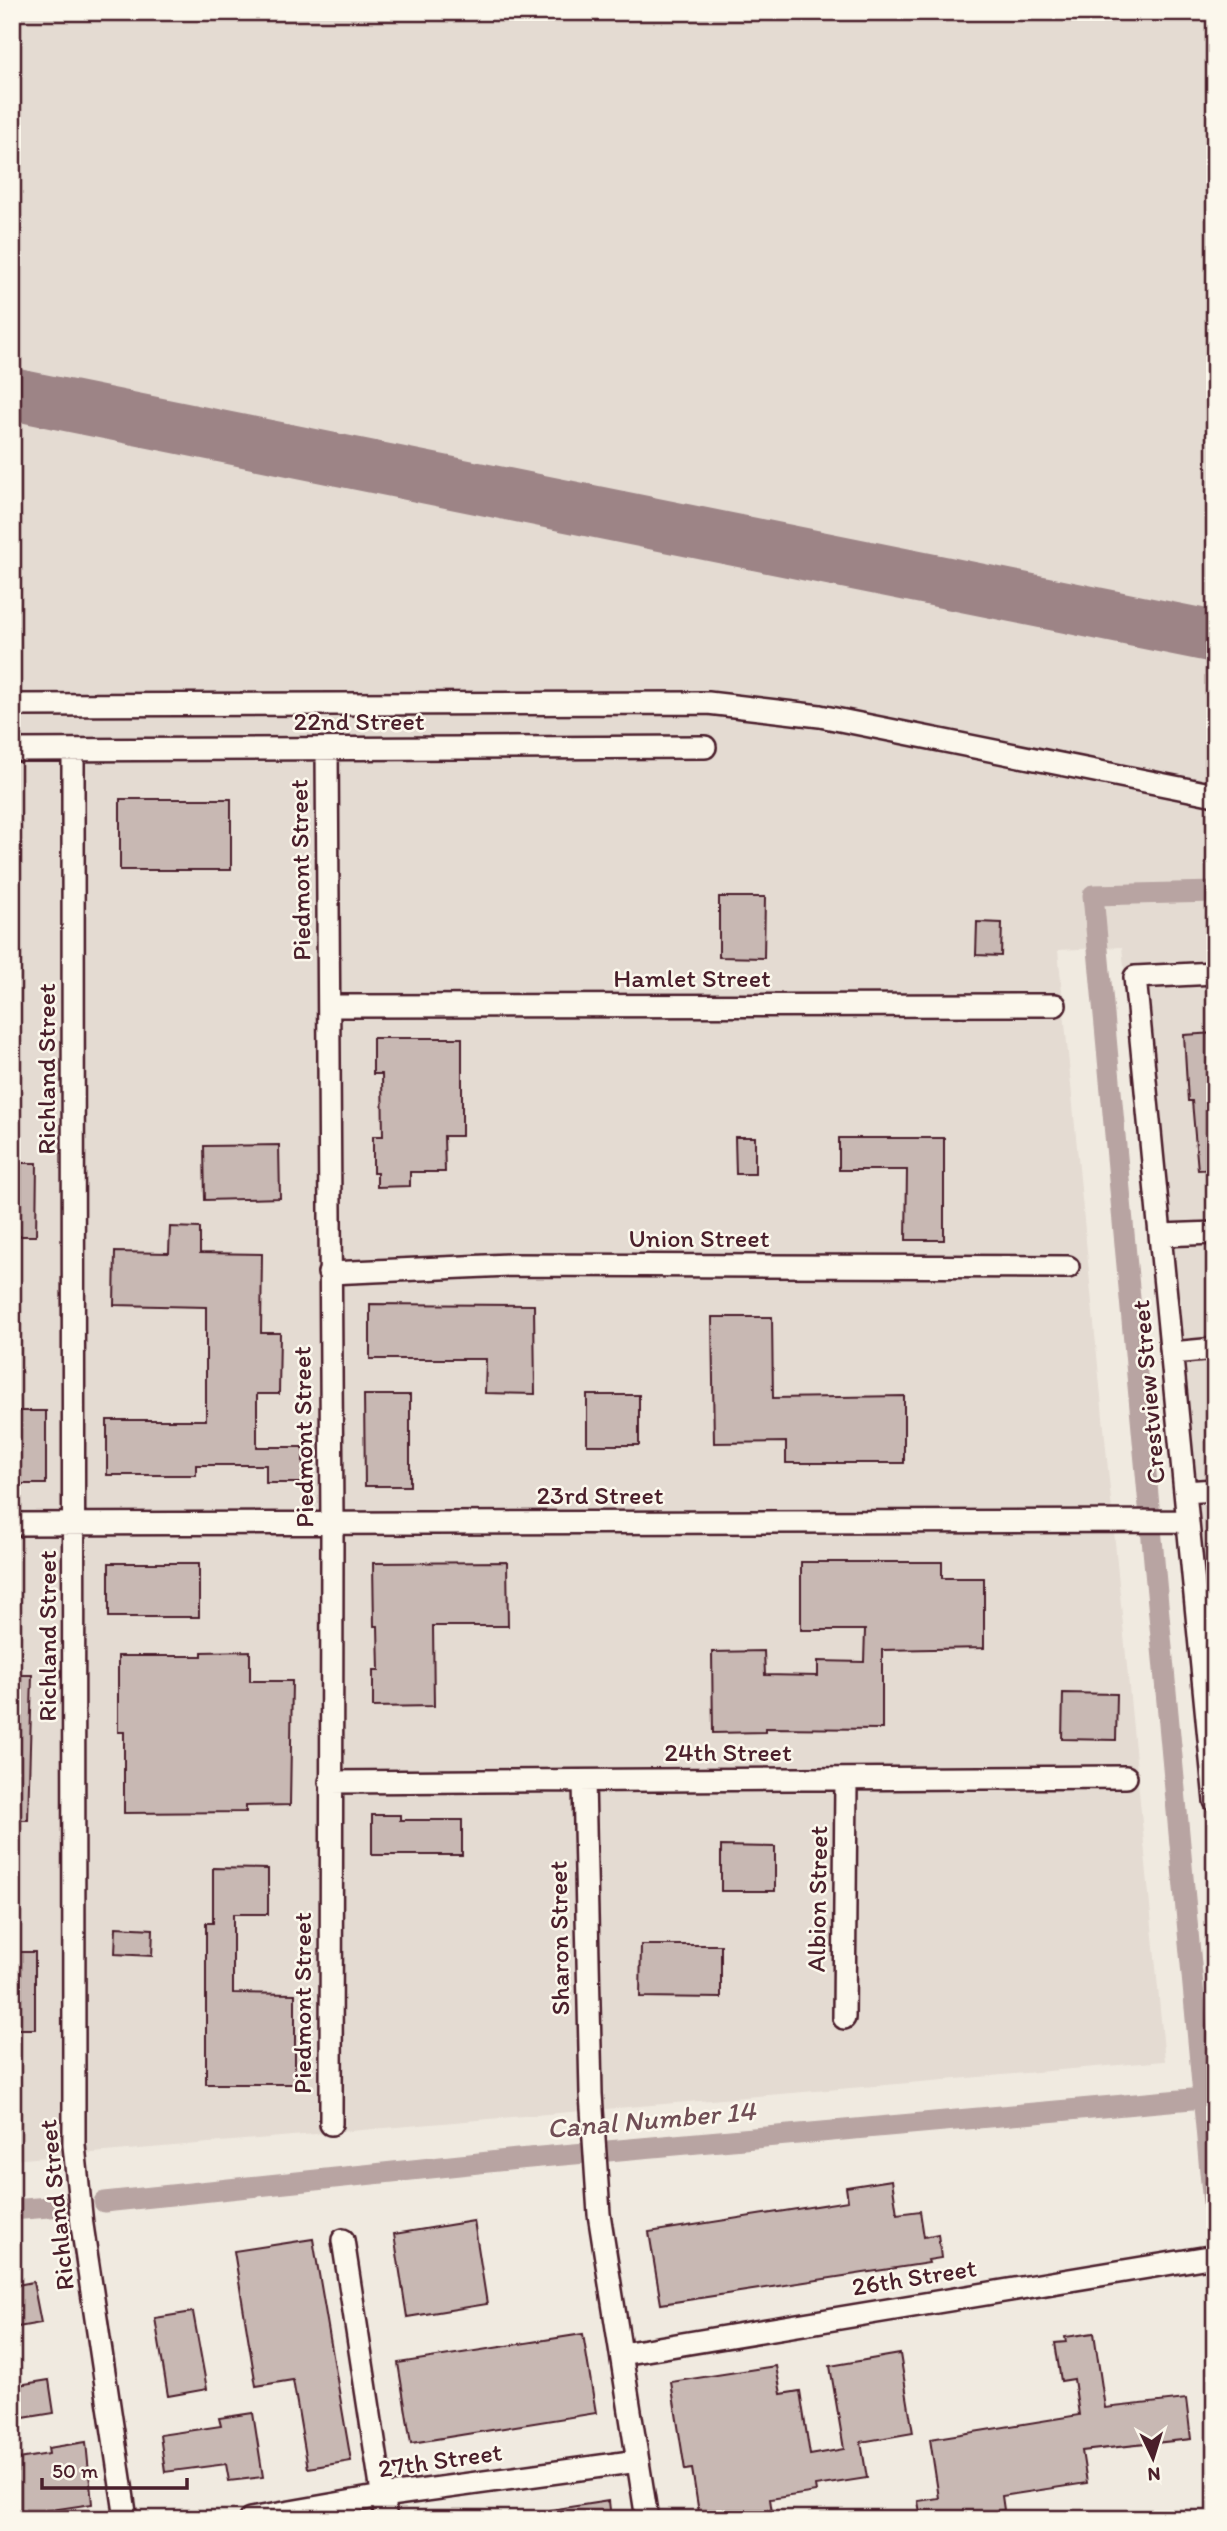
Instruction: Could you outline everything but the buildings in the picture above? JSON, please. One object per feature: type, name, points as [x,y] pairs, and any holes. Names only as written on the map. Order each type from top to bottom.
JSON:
[{"type":"street","points":[[12,705],[708,702],[820,716],[1215,795]]},
{"type":"street","name":"22nd Street","points":[[12,750],[705,747]]},
{"type":"street","name":"Piedmont Street","points":[[327,749],[332,1524],[331,2124]]},
{"type":"street","name":"Richland Street","points":[[73,750],[74,2146],[82,2225],[126,2519]]},
{"type":"street","name":"Crestview Street","points":[[1215,973],[1135,977],[1185,1492],[1178,1521],[1212,1749],[1215,1801]]},
{"type":"street","name":"Hamlet Street","points":[[330,1006],[1055,1005]]},
{"type":"street","points":[[1161,1235],[1215,1233]]},
{"type":"street","name":"Union Street","points":[[329,1273],[509,1265],[1068,1267]]},
{"type":"street","points":[[1172,1353],[1215,1349]]},
{"type":"street","points":[[1185,1492],[1215,1490]]},
{"type":"street","name":"23rd Street","points":[[12,1524],[1178,1521]]},
{"type":"street","name":"24th Street","points":[[330,1782],[1126,1777]]},
{"type":"street","name":"Albion Street","points":[[844,2018],[846,1780]]},
{"type":"street","name":"Sharon Street","points":[[584,1781],[591,2094],[596,2174],[599,2214],[622,2354]]},
{"type":"street","points":[[343,2240],[386,2519]]},
{"type":"street","name":"26th Street","points":[[622,2354],[1215,2256]]},
{"type":"street","points":[[622,2354],[647,2519]]},
{"type":"street","name":"27th Street","points":[[250,2519],[382,2496],[638,2461]]},
{"type":"shaded area","points":[[12,12],[1215,12],[1215,1931],[1122,947],[1058,950],[1165,2061],[12,2160]]},
{"type":"waterway","points":[[1215,892],[1093,895],[1215,2226]]},
{"type":"waterway","name":"Canal Number 14","points":[[104,2202],[518,2159],[1203,2098]]},
{"type":"waterway","name":"Canal Number 14","points":[[12,2210],[61,2206]]},
{"type":"taxiway","points":[[12,394],[1215,637]]}]
